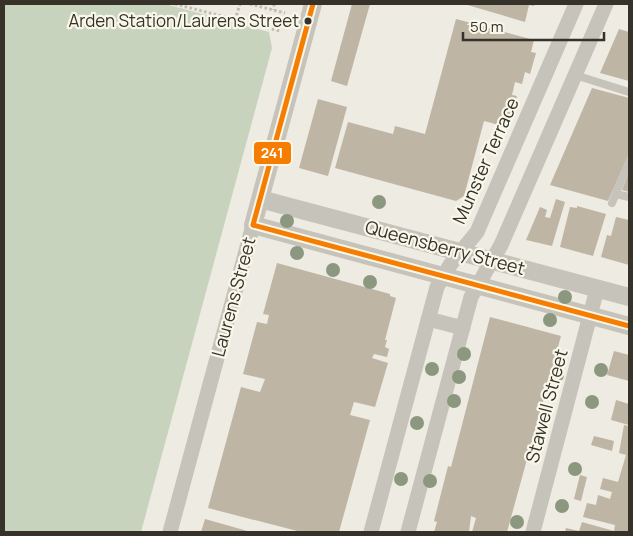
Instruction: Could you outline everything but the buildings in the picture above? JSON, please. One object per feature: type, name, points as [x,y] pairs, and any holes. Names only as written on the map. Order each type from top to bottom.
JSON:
[{"type":"street","name":"Laurens Street","points":[[170,532],[313,4]]},
{"type":"street","name":"Munster Terrace","points":[[371,532],[428,319],[443,276],[459,252],[477,232],[576,4]]},
{"type":"street","points":[[408,532],[476,285],[501,245],[606,4]]},
{"type":"street","points":[[549,64],[575,75]]},
{"type":"street","name":"Queensberry Street","points":[[260,199],[629,297]]},
{"type":"street","name":"Queensberry Street","points":[[253,225],[629,326]]},
{"type":"street","points":[[525,298],[532,271]]},
{"type":"street","name":"Stawell Street","points":[[533,532],[598,289]]},
{"type":"street","points":[[428,319],[463,328]]},
{"type":"lane","points":[[575,75],[629,92]]},
{"type":"lane","points":[[612,203],[629,162]]},
{"type":"lane","points":[[616,194],[629,197]]},
{"type":"path","points":[[176,4],[280,31]]},
{"type":"path","points":[[193,8],[194,4]]},
{"type":"path","points":[[235,20],[240,4]]},
{"type":"path","points":[[250,4],[285,13]]},
{"type":"path","points":[[274,4],[274,10]]},
{"type":"green space","points":[[4,4],[165,4],[269,32],[272,48],[141,532],[4,532]]},
{"type":"transit line","name":"241","points":[[313,4],[253,225],[629,326]]},
{"type":"place","name":"Arden Station/Laurens Street","points":[[308,21]]}]
